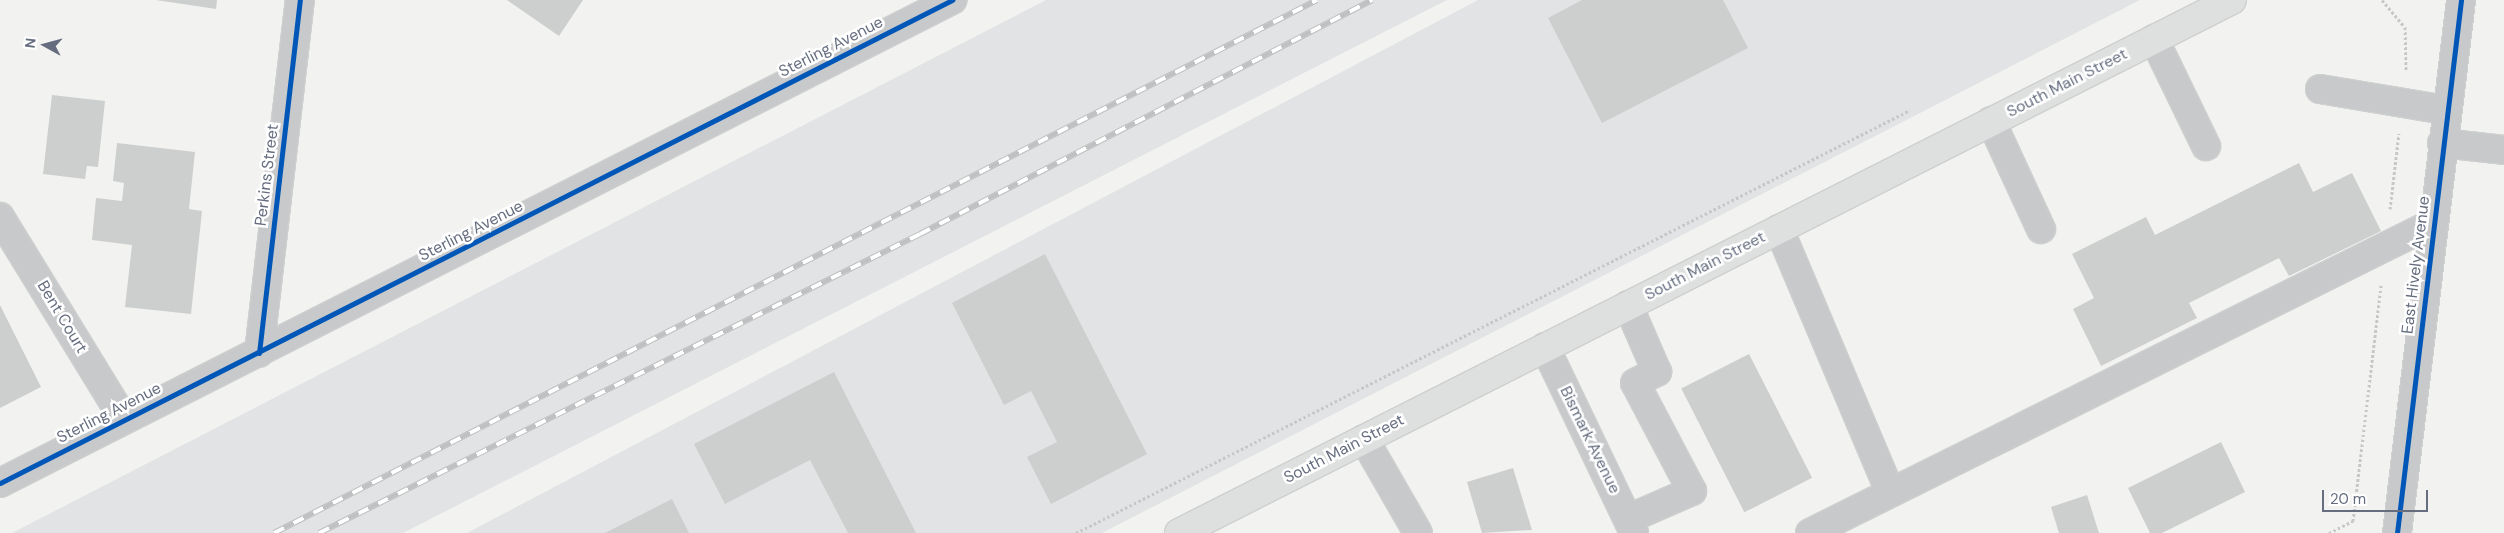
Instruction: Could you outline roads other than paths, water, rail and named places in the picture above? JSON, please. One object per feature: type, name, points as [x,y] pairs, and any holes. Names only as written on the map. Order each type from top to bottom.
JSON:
[{"type":"main road","name":"South Main Street","points":[[1179,533],[1628,304],[2232,0]]},
{"type":"street","name":"Perkins Street","points":[[259,353],[300,0]]},
{"type":"street","name":"Sterling Avenue","points":[[0,483],[123,418],[259,353],[949,0]]},
{"type":"street","name":"East Hively Avenue","points":[[2397,533],[2442,143],[2461,0]]},
{"type":"street","points":[[2154,39],[2206,146]]},
{"type":"street","points":[[2320,89],[2446,110]]},
{"type":"street","points":[[1991,121],[2041,229]]},
{"type":"street","points":[[2442,143],[2504,150]]},
{"type":"street","name":"Bent Court","points":[[0,216],[123,418]]},
{"type":"street","points":[[1810,533],[2433,223]]},
{"type":"street","points":[[1780,229],[1890,492]]},
{"type":"street","points":[[1628,304],[1657,372],[1635,383],[1692,491],[1631,526]]},
{"type":"street","name":"Bismark Avenue","points":[[1545,347],[1631,526]]},
{"type":"street","points":[[1364,439],[1418,533]]},
{"type":"railway","points":[[274,533],[1317,0]]},
{"type":"railway","points":[[319,533],[920,234],[1372,0]]}]
